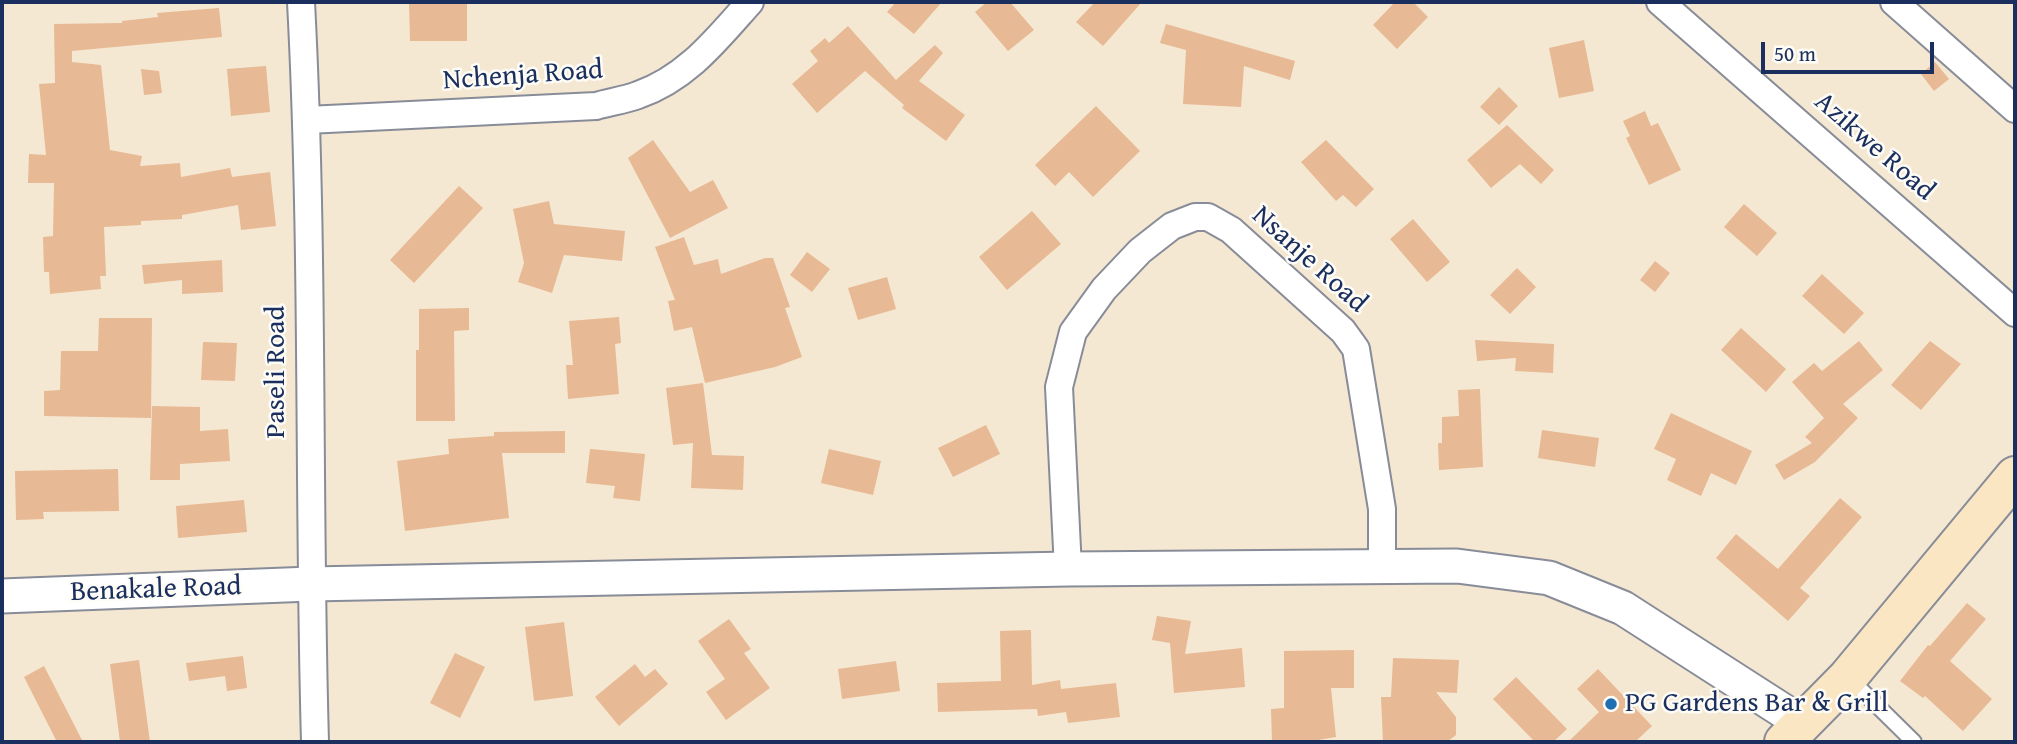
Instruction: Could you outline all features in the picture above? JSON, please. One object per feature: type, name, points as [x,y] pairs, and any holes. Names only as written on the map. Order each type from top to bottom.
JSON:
[{"type":"main road","points":[[1793,733],[1847,677],[2015,476]]},
{"type":"street","name":"Paseli Road","points":[[300,2],[307,120],[310,584],[315,742]]},
{"type":"street","name":"Nchenja Road","points":[[307,120],[596,106],[638,96],[665,83],[693,64],[750,2]]},
{"type":"street","name":"Azikwe Road","points":[[1660,2],[2015,313]]},
{"type":"street","points":[[1894,2],[2015,109]]},
{"type":"street","name":"Nsanje Road","points":[[1068,569],[1059,397],[1073,332],[1104,289],[1140,251],[1172,226],[1195,217],[1208,217],[1231,230],[1343,331],[1356,349],[1382,509],[1382,568]]},
{"type":"street","name":"Benakale Road","points":[[2,596],[310,584],[1068,569],[1457,566],[1549,578],[1623,608],[1793,733]]},
{"type":"lane","points":[[1847,677],[1914,742]]},
{"type":"building","points":[[896,2],[942,2],[914,34],[887,12]]},
{"type":"building","points":[[987,2],[1010,2],[1034,30],[1008,51],[975,12]]},
{"type":"building","points":[[1095,2],[1142,2],[1103,46],[1076,22]]},
{"type":"building","points":[[1395,2],[1413,2],[1428,17],[1397,49],[1373,25]]},
{"type":"building","points":[[409,3],[467,3],[467,41],[410,41]]},
{"type":"building","points":[[219,8],[222,37],[72,51],[72,62],[101,65],[110,150],[142,156],[140,166],[180,163],[181,177],[230,168],[232,177],[270,172],[276,226],[241,230],[238,205],[182,215],[182,219],[141,221],[141,225],[104,227],[106,276],[100,276],[101,289],[50,294],[49,272],[44,272],[43,237],[53,236],[54,183],[28,183],[29,154],[46,155],[39,84],[55,83],[54,24],[122,23],[158,17],[157,13]]},
{"type":"building","points":[[1166,24],[1295,61],[1290,80],[1244,66],[1241,107],[1183,104],[1186,50],[1160,43]]},
{"type":"building","points":[[848,26],[896,80],[935,45],[943,53],[919,81],[965,115],[946,141],[902,108],[904,105],[865,71],[817,113],[792,84],[818,61],[810,51],[825,38],[829,43]]},
{"type":"building","points":[[1584,40],[1594,91],[1559,98],[1549,48]]},
{"type":"building","points":[[1935,62],[1949,79],[1934,91],[1921,74]]},
{"type":"building","points":[[266,66],[270,112],[231,116],[227,69]]},
{"type":"building","points":[[141,69],[159,71],[162,93],[144,95]]},
{"type":"building","points":[[1499,87],[1518,106],[1499,125],[1480,107]]},
{"type":"building","points":[[1096,106],[1140,151],[1093,197],[1069,172],[1055,186],[1035,165]]},
{"type":"building","points":[[1645,111],[1651,126],[1658,123],[1681,170],[1649,185],[1626,138],[1630,136],[1623,121]]},
{"type":"building","points":[[1507,125],[1554,170],[1541,184],[1520,164],[1491,188],[1467,160]]},
{"type":"building","points":[[653,140],[690,192],[713,180],[728,208],[670,238],[628,158]]},
{"type":"building","points":[[1326,140],[1374,189],[1356,207],[1343,195],[1336,201],[1301,162]]},
{"type":"building","points":[[459,186],[483,208],[414,283],[390,260]]},
{"type":"building","points":[[549,201],[554,224],[625,231],[622,261],[564,255],[552,293],[518,282],[524,263],[513,209]]},
{"type":"building","points":[[1744,204],[1777,233],[1757,256],[1724,227]]},
{"type":"building","points":[[1032,211],[1061,244],[1007,290],[979,257]]},
{"type":"building","points":[[1413,219],[1450,262],[1427,282],[1390,239]]},
{"type":"building","points":[[684,237],[694,265],[718,259],[721,274],[765,258],[773,258],[790,307],[785,308],[802,357],[775,367],[705,383],[692,327],[674,331],[668,301],[675,300],[655,247]]},
{"type":"building","points":[[807,252],[830,269],[812,292],[790,275]]},
{"type":"building","points":[[222,260],[223,292],[182,294],[182,280],[144,284],[142,265]]},
{"type":"building","points":[[1655,261],[1670,273],[1655,292],[1640,280]]},
{"type":"building","points":[[1517,268],[1536,287],[1510,314],[1490,295]]},
{"type":"building","points":[[1822,274],[1864,313],[1844,334],[1802,296]]},
{"type":"building","points":[[887,277],[896,309],[858,320],[848,288]]},
{"type":"building","points":[[469,308],[469,330],[454,331],[455,421],[416,421],[419,309]]},
{"type":"building","points":[[619,317],[621,343],[615,344],[619,394],[568,399],[566,365],[573,365],[569,321]]},
{"type":"building","points":[[99,318],[152,318],[151,418],[44,416],[44,391],[60,390],[61,351],[98,351]]},
{"type":"building","points":[[1741,328],[1786,369],[1766,392],[1721,350]]},
{"type":"building","points":[[1475,340],[1554,344],[1553,373],[1515,371],[1516,358],[1477,361]]},
{"type":"building","points":[[1859,341],[1883,370],[1843,404],[1858,418],[1815,462],[1784,480],[1775,465],[1812,443],[1805,437],[1824,418],[1792,382],[1814,363],[1822,371]]},
{"type":"building","points":[[1930,341],[1961,364],[1921,410],[1891,385]]},
{"type":"building","points":[[203,342],[237,343],[235,381],[201,380]]},
{"type":"building","points":[[703,383],[712,455],[744,456],[743,490],[691,488],[693,443],[673,445],[666,388]]},
{"type":"building","points":[[1480,389],[1483,467],[1439,470],[1438,443],[1442,443],[1442,417],[1459,416],[1458,390]]},
{"type":"building","points":[[152,406],[200,407],[200,431],[228,429],[230,461],[180,464],[180,480],[150,480]]},
{"type":"building","points":[[1671,413],[1752,451],[1736,485],[1711,473],[1701,496],[1667,480],[1676,459],[1654,449]]},
{"type":"building","points":[[986,425],[1000,454],[953,477],[938,448]]},
{"type":"building","points":[[1542,430],[1599,438],[1595,467],[1538,458]]},
{"type":"building","points":[[565,431],[565,453],[502,453],[509,518],[405,531],[397,461],[449,454],[448,439],[494,436],[494,432]]},
{"type":"building","points":[[590,449],[645,454],[640,501],[613,498],[615,486],[586,483]]},
{"type":"building","points":[[829,449],[881,461],[873,495],[821,483]]},
{"type":"building","points":[[118,469],[119,511],[43,512],[44,519],[16,520],[15,471]]},
{"type":"building","points":[[1840,498],[1862,517],[1800,588],[1810,596],[1788,621],[1716,558],[1736,534],[1778,569]]},
{"type":"building","points":[[244,500],[247,532],[178,538],[176,506]]},
{"type":"building","points":[[1967,603],[1986,619],[1950,661],[1992,699],[1963,731],[1925,696],[1923,698],[1900,681],[1928,645],[1930,646]]},
{"type":"building","points":[[1157,616],[1191,621],[1185,654],[1242,648],[1245,687],[1174,693],[1170,643],[1152,640]]},
{"type":"building","points":[[729,619],[751,649],[744,653],[770,688],[726,720],[706,692],[725,679],[698,641]]},
{"type":"building","points":[[564,622],[573,696],[534,701],[525,627]]},
{"type":"building","points":[[1031,630],[1032,685],[1060,680],[1061,689],[1116,683],[1120,717],[1068,723],[1066,712],[1038,716],[1037,709],[938,712],[937,683],[1001,681],[1000,631]]},
{"type":"building","points":[[1354,650],[1354,688],[1331,688],[1336,737],[1306,742],[1272,742],[1271,709],[1284,708],[1284,651]]},
{"type":"building","points":[[455,653],[485,667],[460,718],[430,703]]},
{"type":"building","points":[[243,656],[247,688],[227,691],[225,676],[189,681],[186,663]]},
{"type":"building","points":[[1393,658],[1459,660],[1457,693],[1436,692],[1456,717],[1456,735],[1447,742],[1383,742],[1381,697],[1391,697]]},
{"type":"building","points":[[139,660],[150,742],[120,742],[110,664]]},
{"type":"building","points":[[896,661],[900,691],[842,699],[838,669]]},
{"type":"building","points":[[635,664],[645,677],[655,669],[668,684],[619,726],[595,697]]},
{"type":"building","points":[[44,666],[83,742],[57,742],[24,677]]},
{"type":"building","name":"PG Gardens Bar & Grill","points":[[1598,669],[1652,726],[1635,742],[1568,742],[1599,712],[1577,689]]},
{"type":"building","points":[[1516,677],[1567,729],[1553,742],[1535,742],[1493,699]]},
{"type":"place","name":"PG Gardens Bar & Grill","points":[[1611,704]]}]
